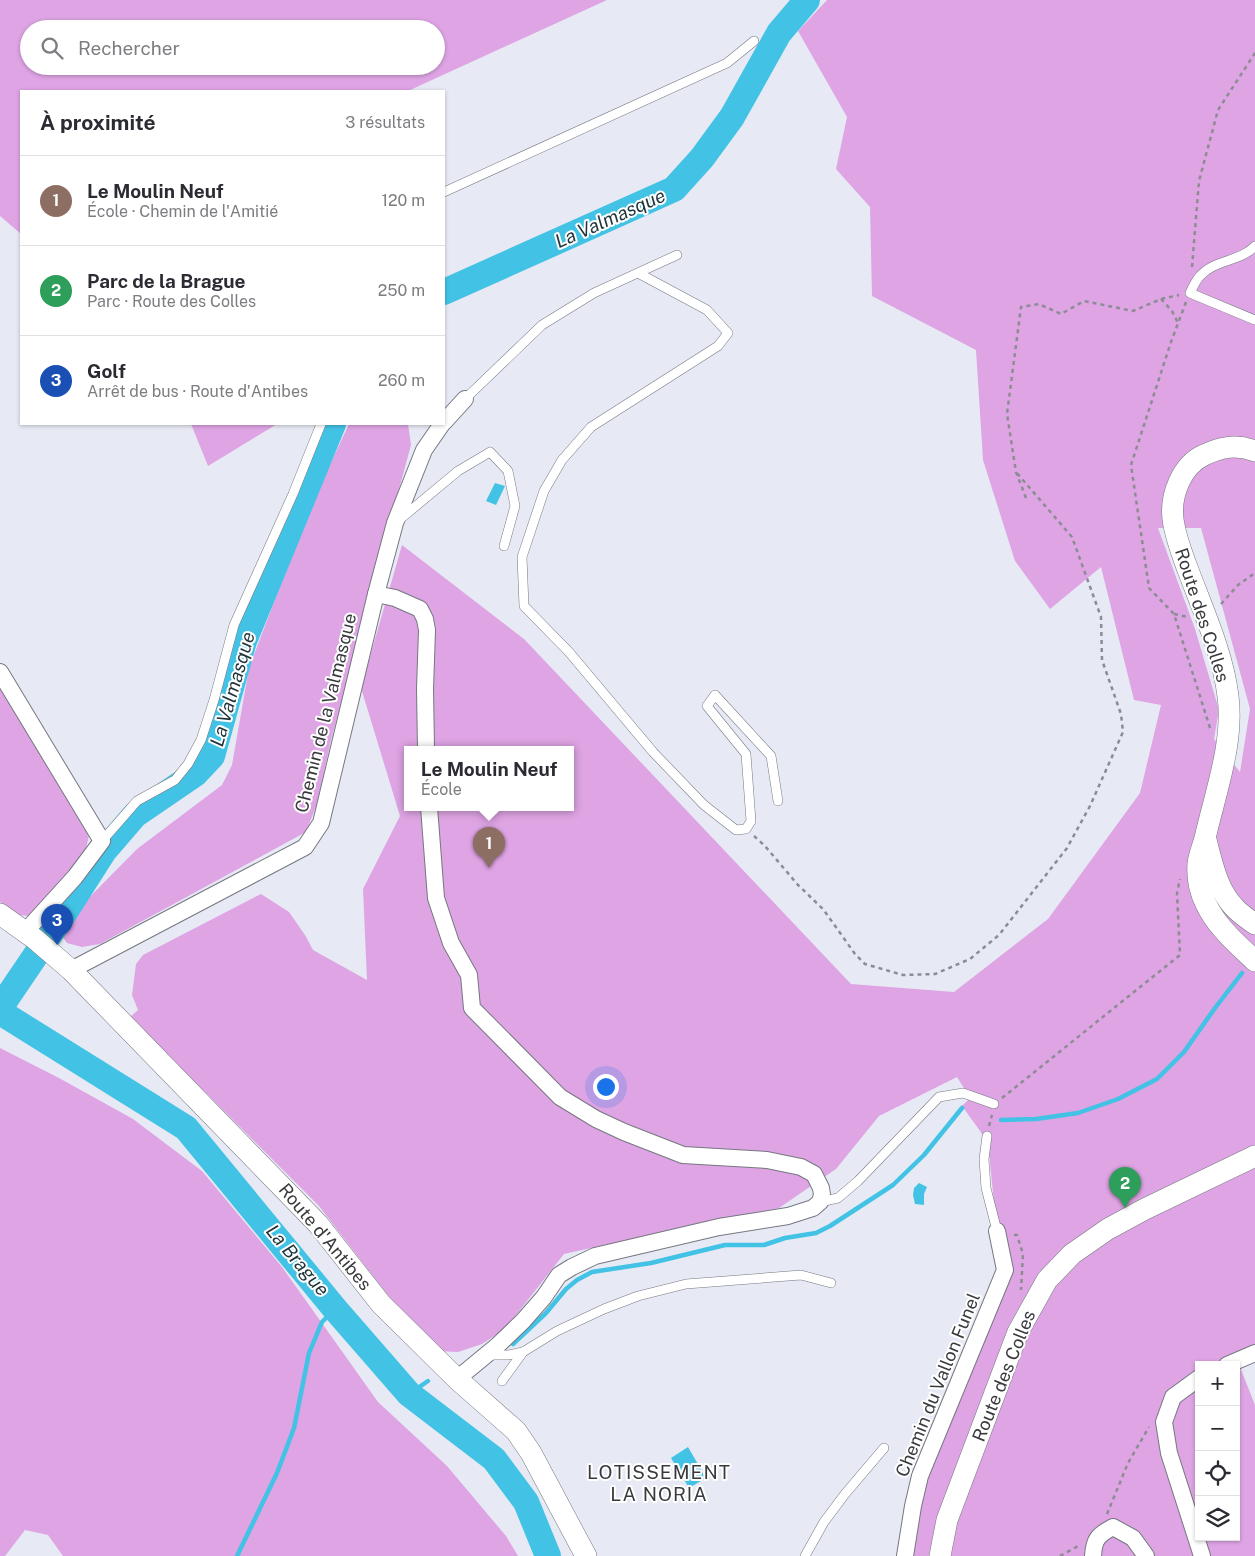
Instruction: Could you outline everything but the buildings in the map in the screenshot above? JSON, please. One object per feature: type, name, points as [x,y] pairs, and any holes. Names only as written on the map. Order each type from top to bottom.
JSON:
[{"type":"street","name":"Chemin de la Valmasque","points":[[445,421],[465,399]]},
{"type":"street","name":"Chemin de la Valmasque","points":[[70,970],[305,847],[321,823],[395,523],[424,450],[442,425]]},
{"type":"street","name":"Route des Colles","points":[[1255,451],[1236,447],[1218,448],[1195,459],[1184,472],[1174,495],[1173,518],[1180,546],[1219,658],[1228,696],[1229,732],[1223,767],[1198,862],[1199,883],[1205,903],[1215,920],[1228,936],[1255,961]]},
{"type":"street","points":[[376,594],[396,598],[420,609],[425,619],[427,630],[426,746]]},
{"type":"street","points":[[0,672],[102,841],[75,877],[37,941]]},
{"type":"street","points":[[429,811],[436,898],[451,943],[468,975],[472,1008],[560,1097],[624,1132],[683,1155],[767,1160],[801,1166],[814,1174],[821,1188],[820,1202],[813,1208],[788,1216],[719,1227],[595,1256],[572,1267],[560,1275],[523,1321],[457,1379]]},
{"type":"street","name":"Route des Colles","points":[[1205,837],[1215,874],[1223,893],[1234,908],[1255,924]]},
{"type":"street","name":"Route d'Antibes","points":[[0,914],[37,941],[70,970],[318,1224],[381,1304],[457,1379],[516,1431],[531,1453],[586,1556]]},
{"type":"street","name":"Route des Colles","points":[[940,1556],[948,1520],[1018,1332],[1046,1280],[1072,1254],[1108,1229],[1144,1209],[1253,1156]]},
{"type":"street","name":"Chemin du Vallon Funel","points":[[906,1556],[913,1506],[920,1476],[1005,1270],[998,1231]]},
{"type":"street","points":[[1237,1361],[1255,1354]]},
{"type":"street","points":[[1195,1381],[1173,1397],[1164,1422],[1169,1453],[1202,1556]]},
{"type":"street","points":[[1093,1556],[1094,1546],[1100,1534],[1113,1527],[1133,1538],[1146,1556]]},
{"type":"lane","points":[[445,192],[727,63],[754,41]]},
{"type":"lane","points":[[1255,246],[1239,258],[1219,264],[1201,275],[1190,292],[1255,320]]},
{"type":"lane","points":[[465,399],[542,325],[594,293],[678,255]]},
{"type":"lane","points":[[638,273],[707,310],[728,333],[718,346],[591,428],[562,460],[544,492],[522,557],[524,606],[569,652],[653,752],[704,805],[736,830],[746,829],[751,821],[746,754],[707,706],[714,695],[771,756],[778,801]]},
{"type":"lane","points":[[102,841],[137,801],[174,780],[188,764],[201,740],[234,625],[293,494],[321,425]]},
{"type":"lane","points":[[395,523],[458,471],[490,452],[508,470],[514,506],[504,546]]},
{"type":"lane","points":[[820,1202],[838,1198],[858,1181],[939,1097],[963,1093],[994,1104]]},
{"type":"lane","points":[[987,1136],[984,1159],[986,1188],[998,1231]]},
{"type":"lane","points":[[486,1355],[508,1355],[523,1352],[558,1331],[604,1309],[638,1296],[686,1284],[801,1275],[831,1283]]},
{"type":"lane","points":[[502,1381],[523,1352]]},
{"type":"lane","points":[[805,1556],[829,1515],[844,1494],[884,1448]]},
{"type":"path","points":[[1212,732],[1174,614],[1149,588],[1131,465],[1190,292],[1200,181],[1215,119],[1218,110],[1255,52]]},
{"type":"path","points":[[1026,498],[1016,472],[1007,414],[1021,307],[1039,304],[1060,314],[1084,301],[1133,311],[1161,299],[1190,292]]},
{"type":"path","points":[[1161,299],[1172,311],[1178,323]]},
{"type":"path","points":[[746,829],[765,846],[798,885],[823,910],[854,954],[865,964],[903,975],[935,974],[970,959],[999,936],[1067,848],[1090,806],[1123,732],[1121,714],[1102,660],[1101,617],[1072,537],[1016,472]]},
{"type":"path","points":[[987,1136],[994,1104],[1180,955],[1177,893],[1181,878]]},
{"type":"path","points":[[1060,1556],[1100,1534],[1128,1463],[1152,1422]]},
{"type":"shaded area","points":[[0,0],[607,0],[445,74],[445,20],[20,20],[20,75],[443,75],[410,90],[20,90],[20,233],[0,216]]},
{"type":"shaded area","points":[[827,0],[1255,0],[1255,1349],[1236,1357],[1238,1361],[1195,1361],[1195,1541],[1240,1541],[1240,1367],[1255,1405],[1255,1556],[908,1556],[920,1476],[1001,1274],[988,1142],[962,1106],[970,1098],[957,1077],[879,1116],[836,1169],[779,1208],[564,1254],[505,1329],[482,1344],[458,1352],[437,1351],[400,1311],[319,1206],[130,1017],[138,1010],[132,995],[136,964],[143,955],[261,894],[289,912],[313,950],[367,980],[363,889],[400,816],[361,688],[402,545],[524,639],[851,984],[954,992],[1048,919],[1140,793],[1161,705],[1134,700],[1101,567],[1050,609],[1015,561],[983,460],[976,350],[872,296],[870,207],[836,169],[847,117],[798,31]],"holes":[[[1158,528],[1201,528],[1250,709],[1240,772],[1214,739],[1219,710],[1195,629]]]},
{"type":"shaded area","points":[[191,425],[275,425],[208,466]]},
{"type":"shaded area","points":[[349,425],[408,425],[411,445],[331,740],[317,804],[306,832],[100,944],[82,947],[67,943],[60,933],[64,923],[137,849],[222,785],[232,765],[249,668],[310,507]]},
{"type":"shaded area","points":[[0,689],[88,824],[89,835],[85,854],[29,916],[18,915],[0,902]]},
{"type":"shaded area","points":[[0,1048],[133,1119],[202,1171],[282,1267],[378,1402],[447,1466],[506,1536],[518,1556],[63,1556],[48,1535],[25,1530],[5,1556],[0,1556]]},
{"type":"water","points":[[495,483],[505,486],[496,505],[486,501]]},
{"type":"water","points":[[919,1183],[927,1187],[924,1194],[924,1205],[915,1204],[914,1188]]},
{"type":"water","points":[[688,1447],[706,1478],[689,1488],[671,1458]]},
{"type":"waterway","name":"La Valmasque","points":[[445,292],[674,189],[702,158],[732,117],[779,33],[807,0]]},
{"type":"waterway","name":"La Valmasque","points":[[0,1008],[104,851],[135,815],[195,774],[212,756],[244,641],[333,425]]},
{"type":"waterway","points":[[1001,1120],[1036,1119],[1078,1113],[1118,1099],[1157,1079],[1184,1052],[1242,973]]},
{"type":"waterway","name":"La Brague","points":[[0,1012],[186,1128],[335,1309],[409,1394],[494,1459],[526,1502],[548,1556]]},
{"type":"waterway","points":[[513,1344],[546,1313],[566,1289],[577,1280],[592,1272],[651,1263],[725,1245],[764,1245],[785,1238],[816,1233],[830,1226],[893,1185],[924,1155],[962,1108]]},
{"type":"waterway","points":[[237,1556],[277,1473],[294,1428],[309,1353],[322,1322],[335,1309]]},
{"type":"waterway","points":[[409,1394],[428,1381]]},
{"type":"place","name":"Le Moulin Neuf","points":[[489,868]]},
{"type":"place","name":"Golf","points":[[57,945]]},
{"type":"place","name":"Parc de la Brague","points":[[1125,1208]]},
{"type":"district","name":"LOTISSEMENT LA NORIA","points":[[659,1483]]}]
